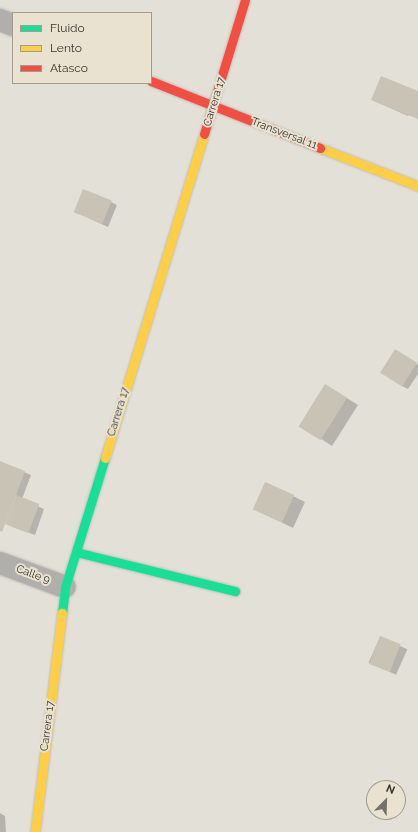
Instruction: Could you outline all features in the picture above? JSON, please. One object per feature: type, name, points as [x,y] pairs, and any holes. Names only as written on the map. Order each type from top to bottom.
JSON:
[{"type":"street","name":"Carrera 17","points":[[34,832],[65,588],[214,106],[245,0]]},
{"type":"street","points":[[0,20],[12,25]]},
{"type":"street","name":"Transversal 11","points":[[152,81],[418,186]]},
{"type":"street","points":[[76,552],[235,591]]},
{"type":"street","name":"Calle 9","points":[[0,563],[65,588]]},
{"type":"building","points":[[381,76],[418,91],[418,119],[371,100]]},
{"type":"building","points":[[83,189],[112,201],[102,224],[74,212]]},
{"type":"building","points":[[395,349],[417,363],[402,387],[380,373]]},
{"type":"building","points":[[325,384],[347,398],[321,440],[299,426]]},
{"type":"building","points":[[0,461],[25,471],[2,532],[0,531]]},
{"type":"building","points":[[265,482],[294,495],[282,522],[253,509]]},
{"type":"building","points":[[16,495],[39,504],[28,533],[5,524]]},
{"type":"building","points":[[380,636],[401,644],[390,672],[369,664]]},
{"type":"traffic: fast","points":[[62,613],[65,587],[105,458]]},
{"type":"traffic: fast","points":[[76,552],[235,591]]},
{"type":"traffic: slow","points":[[105,458],[204,134]]},
{"type":"traffic: slow","points":[[320,148],[418,186]]},
{"type":"traffic: slow","points":[[35,832],[62,613]]},
{"type":"traffic: jam","points":[[204,134],[245,0]]},
{"type":"traffic: jam","points":[[152,81],[320,148]]}]
